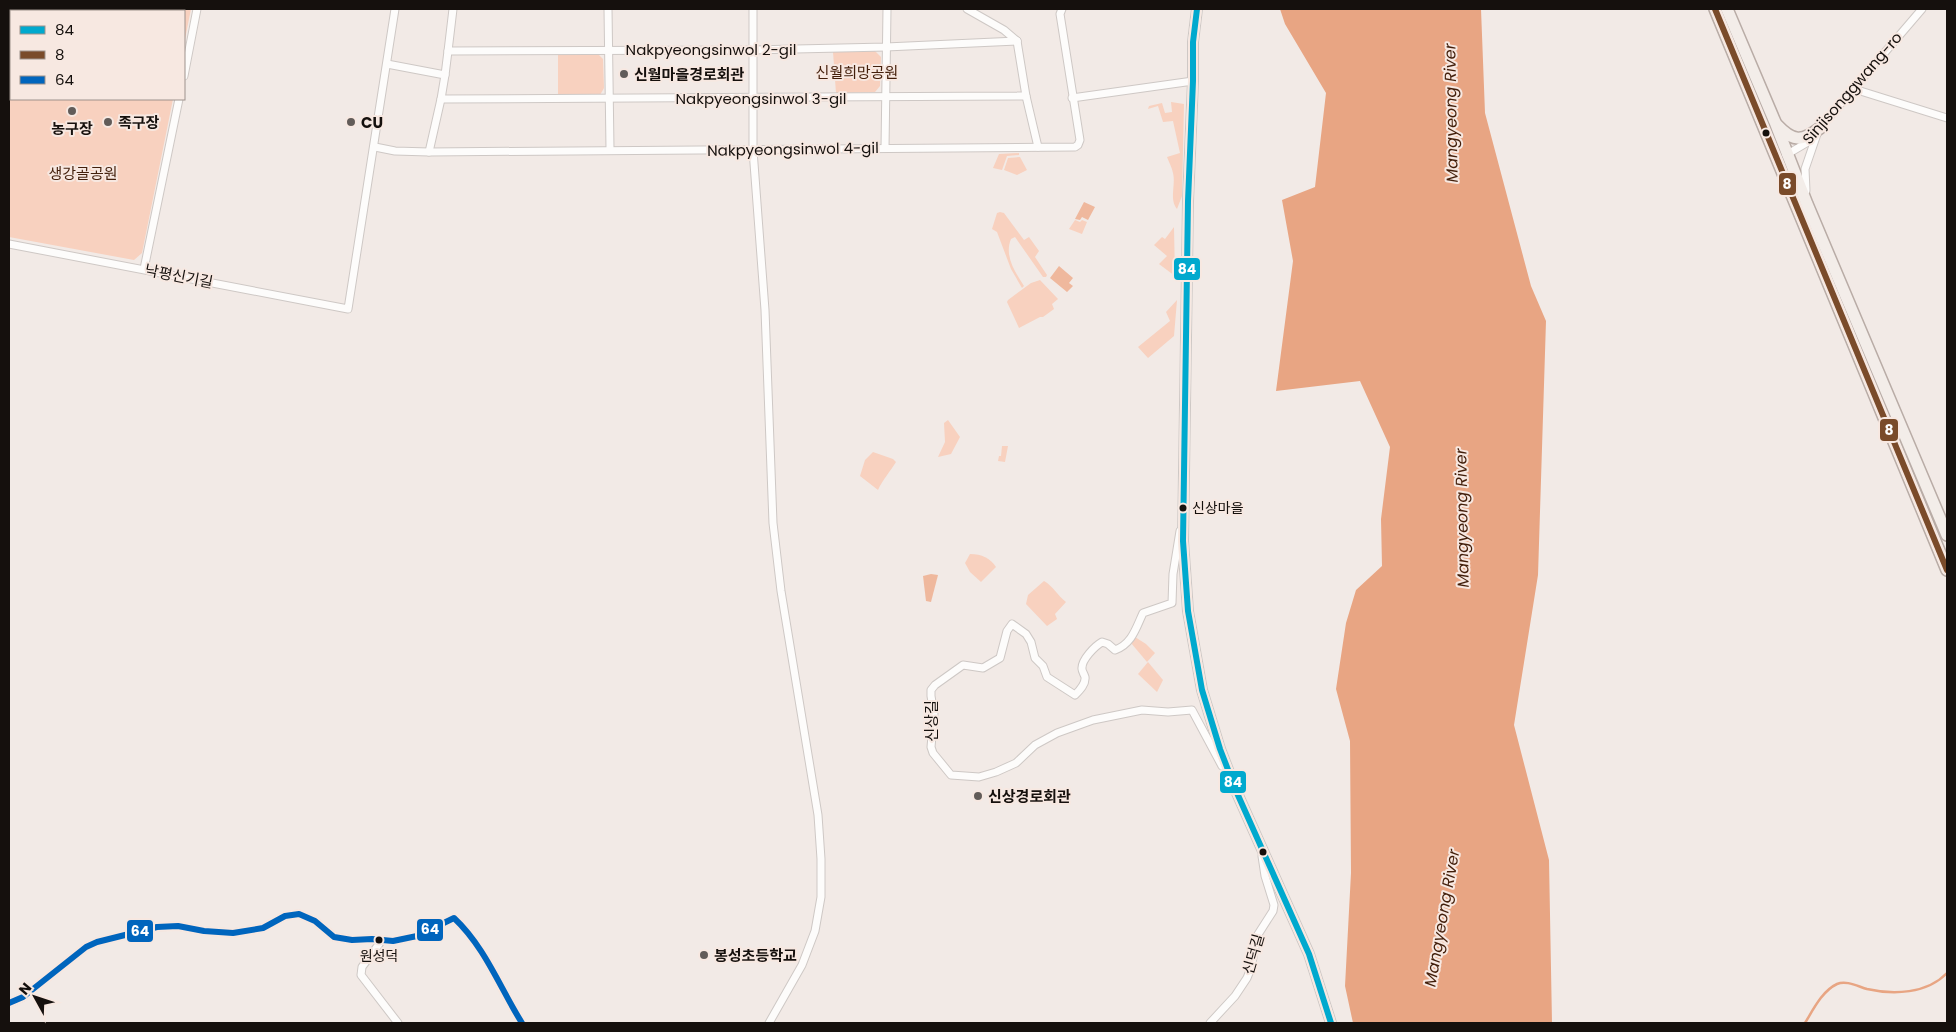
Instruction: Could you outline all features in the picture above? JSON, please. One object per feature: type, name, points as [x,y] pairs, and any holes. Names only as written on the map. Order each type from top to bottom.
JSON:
[{"type":"main road","points":[[1711,9],[1720,21]]},
{"type":"main road","points":[[1715,9],[1947,570]]},
{"type":"main road","points":[[1727,9],[1947,535]]},
{"type":"main road","points":[[1775,122],[1792,137],[1800,139],[1808,137],[1820,128]]},
{"type":"street","points":[[185,71],[197,9]]},
{"type":"street","points":[[375,147],[395,9]]},
{"type":"street","points":[[429,152],[441,100],[453,9]]},
{"type":"street","points":[[608,9],[610,150]]},
{"type":"street","points":[[753,9],[753,150],[765,310],[773,523],[781,590],[818,815],[822,879],[819,914],[810,947],[802,965],[769,1023]]},
{"type":"street","points":[[885,148],[887,9]]},
{"type":"street","points":[[967,9],[1004,30],[1017,41],[1026,96],[1038,147]]},
{"type":"street","points":[[1198,9],[1193,42],[1194,81],[1188,201],[1184,510],[1186,585],[1194,653],[1202,690],[1220,749],[1237,793],[1309,954],[1331,1023]]},
{"type":"street","name":"Sinjisonggwang-ro","points":[[1776,159],[1808,142],[1922,9]]},
{"type":"street","name":"Nakpyeongsinwol 4-gil","points":[[375,147],[395,151],[429,152],[1075,147],[1080,140],[1059,11]]},
{"type":"street","name":"Nakpyeongsinwol 2-gil","points":[[448,51],[753,50],[886,47],[1017,41]]},
{"type":"street","points":[[387,64],[445,75]]},
{"type":"street","points":[[1072,98],[1194,81]]},
{"type":"street","points":[[1854,89],[1947,118]]},
{"type":"street","name":"Nakpyeongsinwol 3-gil","points":[[441,100],[1026,96]]},
{"type":"street","points":[[144,269],[179,100]]},
{"type":"street","points":[[1807,204],[1805,169],[1811,148],[1820,128]]},
{"type":"street","name":"낙평신기길","points":[[9,244],[348,309],[375,147]]},
{"type":"street","name":"신상길","points":[[1184,510],[1176,551],[1172,603],[1143,613],[1134,634],[1120,648],[1115,650],[1102,642],[1096,646],[1083,664],[1084,684],[1076,695],[1047,677],[1043,666],[1035,658],[1031,642],[1026,634],[1022,629],[1012,624],[1007,631],[1000,658],[983,668],[963,665],[935,685],[931,696],[934,714],[931,747],[950,775],[979,776],[996,772],[1016,763],[1035,745],[1081,724],[1142,710],[1168,712],[1192,710],[1237,793]]},
{"type":"street","name":"신덕길","points":[[1210,1023],[1235,996],[1247,978],[1251,968],[1257,936],[1273,911],[1274,905],[1265,876],[1261,848]]},
{"type":"street","points":[[9,1003],[23,997],[86,947],[97,942],[157,927],[178,926],[204,931],[233,933],[263,928],[285,916],[299,914],[315,921],[334,936],[352,940],[405,940],[454,918],[486,959],[522,1023]]},
{"type":"street","points":[[382,940],[362,967],[361,975],[398,1023]]},
{"type":"green space","name":"생강골공원","points":[[9,9],[191,9],[185,39],[185,10],[10,10],[10,100],[173,100],[142,253],[134,260],[9,237]]},
{"type":"green space","name":"신월희망공원","points":[[875,51],[881,57],[880,86],[875,92],[836,93],[833,52]]},
{"type":"green space","points":[[558,54],[599,55],[603,59],[604,88],[600,95],[558,95]]},
{"type":"green space","points":[[1171,102],[1184,104],[1182,196],[1177,209],[1173,201],[1174,178],[1167,157],[1180,153],[1173,121],[1163,122],[1158,106],[1148,109],[1149,106],[1162,103],[1165,113],[1172,112]]},
{"type":"green space","points":[[1019,153],[1019,155],[1007,156],[1002,170],[993,168],[999,154]]},
{"type":"green space","points":[[1020,157],[1027,170],[1017,175],[1004,170],[1008,158]]},
{"type":"green space","points":[[997,213],[1004,213],[1024,240],[1029,237],[1039,251],[1035,257],[1047,275],[1046,277],[1043,277],[1015,237],[1011,239],[1009,252],[1012,264],[1024,286],[1022,288],[1011,269],[997,232],[992,229]]},
{"type":"green space","points":[[1075,220],[1087,222],[1082,234],[1069,229]]},
{"type":"green space","points":[[1174,227],[1175,276],[1159,264],[1167,256],[1154,245],[1162,237],[1165,239]]},
{"type":"green space","points":[[1040,280],[1058,299],[1052,304],[1054,309],[1043,317],[1019,328],[1007,302],[1031,283]]},
{"type":"green space","points":[[1177,300],[1174,336],[1148,358],[1138,347],[1170,321],[1166,312]]},
{"type":"green space","points":[[948,420],[960,437],[951,454],[938,457],[945,442],[944,423]]},
{"type":"green space","points":[[1002,446],[1008,446],[1005,462],[998,461],[999,456],[1001,456]]},
{"type":"green space","points":[[873,452],[893,459],[896,462],[878,490],[860,476],[865,460]]},
{"type":"green space","points":[[970,554],[985,557],[996,567],[981,582],[970,572],[965,563]]},
{"type":"green space","points":[[1044,581],[1066,602],[1055,614],[1057,619],[1047,626],[1026,604],[1028,595]]},
{"type":"green space","points":[[1135,637],[1155,653],[1147,662],[1131,643]]},
{"type":"green space","points":[[1148,662],[1163,680],[1157,692],[1138,674]]},
{"type":"shaded area","points":[[1084,202],[1095,207],[1088,220],[1082,217],[1080,220],[1075,219]]},
{"type":"shaded area","points":[[1059,266],[1073,278],[1069,283],[1073,286],[1067,292],[1050,278]]},
{"type":"shaded area","points":[[938,575],[931,602],[926,601],[923,576]]},
{"type":"water","name":"Mangyeong River","points":[[1280,9],[1481,9],[1485,113],[1531,286],[1546,321],[1538,575],[1514,725],[1549,860],[1552,1023],[1353,1023],[1345,986],[1351,873],[1350,741],[1336,689],[1346,623],[1356,590],[1382,566],[1381,519],[1390,447],[1360,381],[1276,391],[1293,261],[1282,200],[1315,187],[1326,93],[1285,24]]},
{"type":"waterway","points":[[1805,1023],[1822,996],[1837,984],[1848,983],[1877,991],[1909,991],[1930,985],[1947,973]]},
{"type":"transit line","name":"84","points":[[1197,9],[1193,42],[1188,201],[1183,541],[1188,611],[1202,690],[1220,749],[1237,793],[1309,954],[1331,1023]]},
{"type":"transit line","name":"8","points":[[1715,9],[1947,570]]},
{"type":"transit line","name":"64","points":[[9,1003],[23,997],[86,947],[97,942],[157,927],[178,926],[204,931],[233,933],[263,928],[285,916],[299,914],[315,921],[334,937],[352,940],[393,941],[417,936],[454,918],[475,942],[522,1023]]},
{"type":"place","name":"신월마을경로회관","points":[[624,74]]},
{"type":"place","name":"농구장","points":[[72,111]]},
{"type":"place","name":"족구장","points":[[108,122]]},
{"type":"place","name":"CU","points":[[351,122]]},
{"type":"place","name":"신상마을","points":[[1183,508]]},
{"type":"place","name":"신상경로회관","points":[[978,796]]},
{"type":"place","name":"원성덕","points":[[379,940]]},
{"type":"place","name":"봉성초등학교","points":[[704,955]]}]
